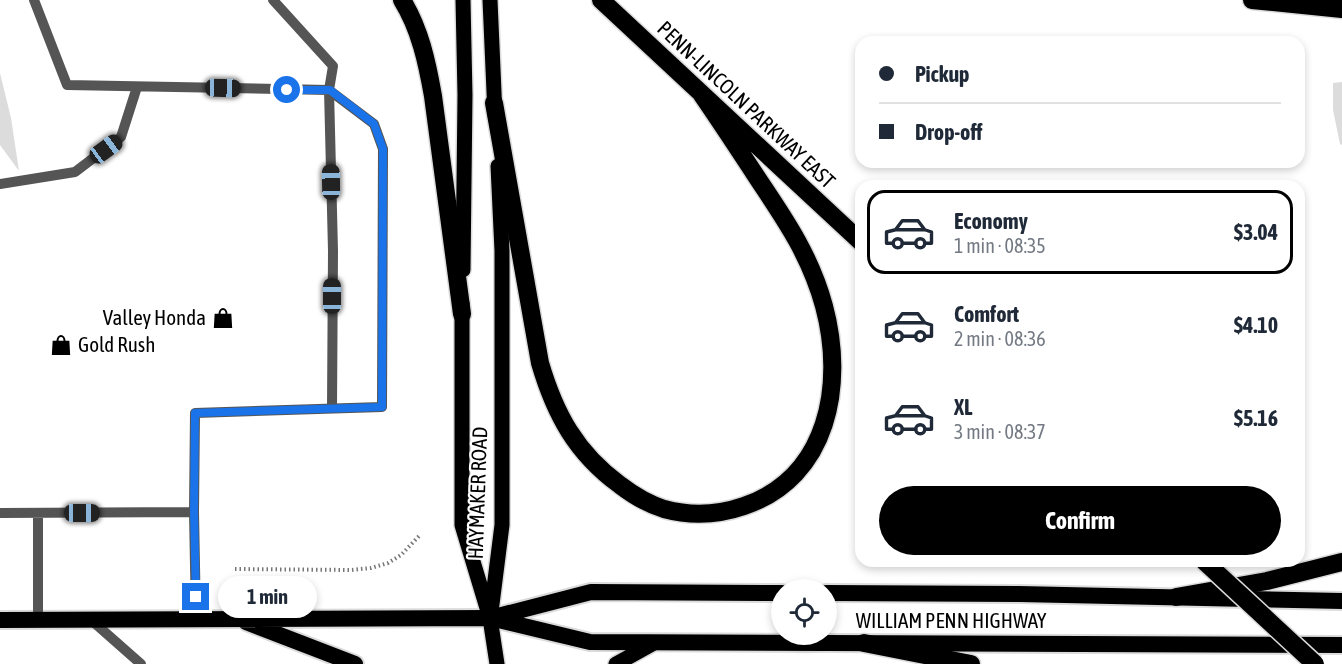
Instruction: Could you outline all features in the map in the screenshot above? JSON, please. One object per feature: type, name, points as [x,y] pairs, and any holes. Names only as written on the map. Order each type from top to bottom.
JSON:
[{"type":"highway","points":[[402,0],[415,25],[432,87],[462,314]]},
{"type":"highway","name":"PENN-LINCOLN PARKWAY EAST","points":[[601,0],[855,236]]},
{"type":"highway","points":[[1252,0],[1342,9]]},
{"type":"highway","points":[[494,103],[540,363],[556,409],[567,430],[595,464],[627,490],[662,508],[680,513],[698,514],[735,510],[754,503],[771,494],[794,476],[821,435],[831,396],[832,375],[832,352],[824,305],[806,256],[792,230],[702,95]]},
{"type":"highway","points":[[1176,597],[1267,581],[1342,562]]},
{"type":"highway","points":[[1210,567],[1315,664]]},
{"type":"highway","name":"WILLIAM PENN HIGHWAY","points":[[490,618],[591,592],[771,593]]},
{"type":"highway","name":"WILLIAM PENN HIGHWAY","points":[[837,593],[1008,594],[1342,602]]},
{"type":"highway","points":[[237,618],[355,664]]},
{"type":"highway","name":"WILLIAM PENN HIGHWAY","points":[[0,620],[490,618],[590,642],[1342,645]]},
{"type":"highway","points":[[864,643],[971,664]]},
{"type":"main road","name":"HAYMAKER ROAD","points":[[463,0],[465,95],[462,525],[490,618]]},
{"type":"main road","name":"HAYMAKER ROAD","points":[[490,0],[502,250],[502,525],[490,618]]},
{"type":"main road","points":[[490,618],[497,664]]},
{"type":"main road","points":[[616,664],[654,643]]},
{"type":"lane","points":[[34,0],[68,85],[330,90],[374,124],[383,149],[382,407],[195,413],[196,619]]},
{"type":"lane","points":[[273,0],[333,66],[330,90],[333,251],[332,408]]},
{"type":"lane","points":[[0,184],[75,172],[121,137],[138,87]]},
{"type":"lane","points":[[0,513],[194,512]]},
{"type":"lane","points":[[38,513],[38,620]]},
{"type":"lane","points":[[90,619],[141,664]]},
{"type":"path","points":[[235,569],[351,570],[371,568],[388,563],[401,555],[420,535]]},
{"type":"shaded area","points":[[0,73],[11,118],[19,171],[0,145]]},
{"type":"shaded area","points":[[1342,82],[1342,145],[1333,110],[1333,83]]},
{"type":"place","name":"Valley Honda","points":[[223,318]]},
{"type":"place","name":"Gold Rush","points":[[61,345]]},
{"type":"route","points":[[196,597],[195,413],[382,407],[383,149],[374,124],[330,90],[287,90]]}]
